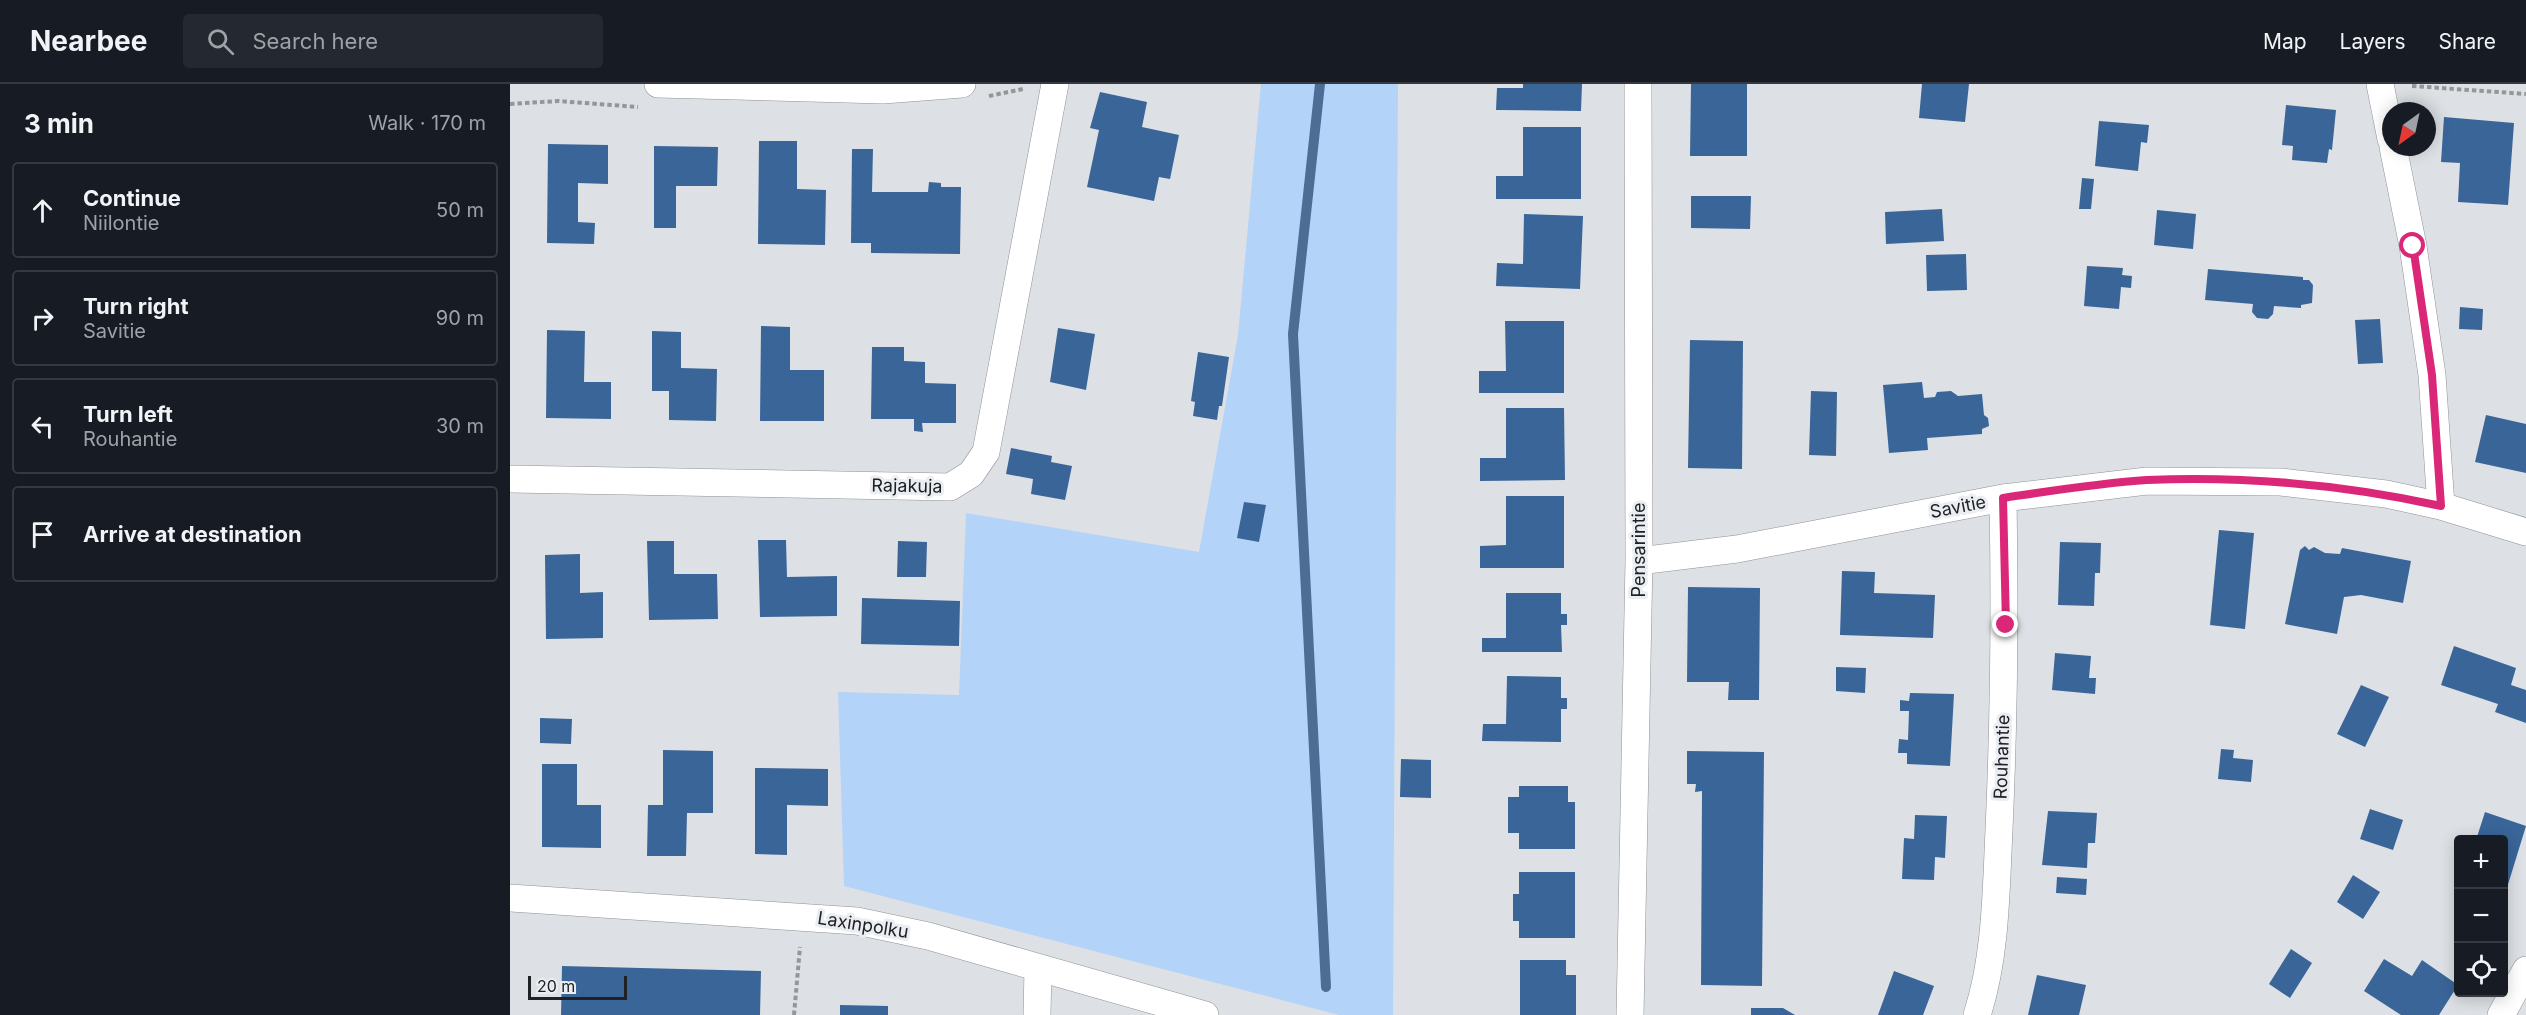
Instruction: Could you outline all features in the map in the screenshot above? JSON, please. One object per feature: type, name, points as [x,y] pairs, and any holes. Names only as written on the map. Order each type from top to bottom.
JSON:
[{"type":"street","points":[[658,84],[921,87],[962,84]]},
{"type":"street","name":"Rajakuja","points":[[510,479],[950,487],[971,474],[986,452],[1055,84]]},
{"type":"street","name":"Pensarintie","points":[[1630,1015],[1639,561],[1638,84]]},
{"type":"street","points":[[2380,84],[2384,102]]},
{"type":"street","points":[[2395,156],[2413,246],[2432,375],[2441,506]]},
{"type":"street","name":"Savitie","points":[[1639,561],[1737,549],[2003,498],[2147,480],[2281,482],[2386,494],[2441,506],[2526,532]]},
{"type":"street","name":"Rouhantie","points":[[1977,1015],[1986,987],[1997,874],[2006,625],[2003,498]]},
{"type":"street","name":"Laxinpolku","points":[[510,898],[857,921],[928,936],[1205,1015]]},
{"type":"street","points":[[1037,1015],[1038,968]]},
{"type":"street","points":[[2501,1015],[2526,970]]},
{"type":"path","points":[[2408,86],[2526,94]]},
{"type":"path","points":[[794,1015],[802,916]]},
{"type":"shaded area","points":[[1261,84],[1398,84],[1393,1015],[1339,1015],[844,886],[838,692],[959,695],[966,513],[1199,552],[1238,335]]},
{"type":"building","points":[[1523,84],[1582,84],[1581,111],[1496,110],[1497,88],[1523,88]]},
{"type":"building","points":[[1691,84],[1747,84],[1747,156],[1690,156]]},
{"type":"building","points":[[1922,84],[1969,84],[1965,122],[1919,118]]},
{"type":"building","points":[[1100,92],[1147,102],[1142,127],[1179,135],[1170,179],[1159,177],[1154,201],[1087,187],[1099,130],[1090,128]]},
{"type":"building","points":[[2286,105],[2336,110],[2332,150],[2329,149],[2327,163],[2292,160],[2293,146],[2282,145]]},
{"type":"building","points":[[2444,117],[2514,123],[2508,205],[2458,202],[2460,163],[2441,162]]},
{"type":"building","points":[[2099,121],[2149,125],[2147,143],[2141,142],[2138,171],[2095,166]]},
{"type":"building","points":[[1523,127],[1581,127],[1581,199],[1496,199],[1496,176],[1523,176]]},
{"type":"building","points":[[759,141],[797,141],[797,189],[826,190],[825,245],[758,244]]},
{"type":"building","points":[[548,144],[608,145],[608,184],[578,183],[578,222],[595,223],[594,244],[547,243]]},
{"type":"building","points":[[654,146],[718,147],[717,186],[676,186],[676,228],[654,228]]},
{"type":"building","points":[[852,149],[873,149],[872,192],[928,192],[929,182],[941,183],[941,187],[961,187],[960,254],[871,253],[871,243],[851,243]]},
{"type":"building","points":[[2082,178],[2094,179],[2091,209],[2079,209]]},
{"type":"building","points":[[1691,196],[1751,196],[1750,229],[1691,228]]},
{"type":"building","points":[[1942,209],[1944,241],[1886,244],[1885,212]]},
{"type":"building","points":[[2157,210],[2196,214],[2193,249],[2154,245]]},
{"type":"building","points":[[1524,214],[1583,216],[1580,289],[1496,286],[1497,263],[1523,264]]},
{"type":"building","points":[[1966,254],[1967,290],[1927,291],[1926,255]]},
{"type":"building","points":[[2087,266],[2123,268],[2122,275],[2132,276],[2131,288],[2121,287],[2119,309],[2084,306]]},
{"type":"building","points":[[2208,269],[2303,277],[2303,280],[2309,280],[2313,285],[2312,303],[2301,305],[2301,308],[2274,306],[2273,314],[2268,319],[2257,318],[2252,312],[2253,304],[2205,300]]},
{"type":"building","points":[[2460,307],[2483,309],[2482,330],[2459,329]]},
{"type":"building","points":[[2380,319],[2383,363],[2358,364],[2355,320]]},
{"type":"building","points":[[1505,321],[1564,321],[1564,393],[1479,393],[1479,371],[1506,371]]},
{"type":"building","points":[[761,326],[790,327],[790,370],[824,370],[824,421],[760,421]]},
{"type":"building","points":[[1058,328],[1095,334],[1086,390],[1050,382]]},
{"type":"building","points":[[547,330],[585,331],[584,382],[611,382],[611,419],[546,418]]},
{"type":"building","points":[[652,331],[681,332],[681,368],[717,369],[716,421],[669,420],[669,391],[652,391]]},
{"type":"building","points":[[1690,340],[1743,341],[1742,469],[1688,468]]},
{"type":"building","points":[[872,347],[904,347],[904,361],[925,362],[925,383],[956,384],[956,423],[922,423],[923,432],[914,431],[914,419],[871,419]]},
{"type":"building","points":[[1198,352],[1229,357],[1222,406],[1219,406],[1217,420],[1193,416],[1195,402],[1191,401]]},
{"type":"building","points":[[1922,382],[1924,398],[1935,397],[1937,392],[1951,391],[1958,396],[1982,394],[1984,415],[1988,418],[1989,426],[1982,429],[1982,434],[1927,438],[1928,450],[1889,453],[1883,385]]},
{"type":"building","points":[[1811,391],[1837,392],[1836,456],[1809,455]]},
{"type":"building","points":[[1506,408],[1564,408],[1565,480],[1480,481],[1480,458],[1506,458]]},
{"type":"building","points":[[2486,415],[2526,424],[2526,473],[2475,462]]},
{"type":"building","points":[[1011,448],[1052,456],[1051,462],[1072,466],[1065,500],[1031,494],[1033,479],[1006,474]]},
{"type":"building","points":[[1506,496],[1564,496],[1564,568],[1480,568],[1480,546],[1506,545]]},
{"type":"building","points":[[1244,502],[1266,505],[1259,542],[1237,538]]},
{"type":"building","points":[[2219,530],[2254,533],[2245,629],[2210,625]]},
{"type":"building","points":[[758,540],[786,540],[787,577],[837,576],[837,616],[760,617]]},
{"type":"building","points":[[647,541],[674,541],[674,574],[717,574],[718,619],[649,620]]},
{"type":"building","points":[[898,541],[927,542],[926,577],[897,577]]},
{"type":"building","points":[[2060,542],[2101,543],[2100,573],[2095,573],[2094,606],[2058,605]]},
{"type":"building","points":[[2305,546],[2309,550],[2314,547],[2325,553],[2340,554],[2342,548],[2411,561],[2403,603],[2361,595],[2344,597],[2337,634],[2285,624],[2300,550]]},
{"type":"building","points":[[580,554],[580,593],[603,592],[603,638],[546,639],[545,555]]},
{"type":"building","points":[[1842,571],[1875,572],[1874,593],[1935,595],[1933,638],[1840,635]]},
{"type":"building","points":[[1688,587],[1760,588],[1759,700],[1728,700],[1729,682],[1687,682]]},
{"type":"building","points":[[1506,593],[1561,593],[1561,614],[1567,614],[1567,625],[1561,625],[1562,652],[1482,652],[1482,638],[1506,638]]},
{"type":"building","points":[[862,598],[960,601],[959,646],[861,644]]},
{"type":"building","points":[[2454,646],[2516,668],[2511,685],[2526,690],[2526,723],[2495,712],[2498,704],[2441,685]]},
{"type":"building","points":[[2055,653],[2091,656],[2089,678],[2096,678],[2095,694],[2052,690]]},
{"type":"building","points":[[1836,667],[1866,668],[1865,693],[1836,691]]},
{"type":"building","points":[[1507,676],[1561,677],[1561,698],[1567,698],[1567,709],[1561,709],[1561,742],[1482,741],[1483,724],[1506,724]]},
{"type":"building","points":[[2361,685],[2389,697],[2365,747],[2337,734]]},
{"type":"building","points":[[1910,693],[1954,694],[1950,766],[1907,764],[1907,753],[1898,753],[1899,739],[1908,740],[1909,711],[1900,711],[1900,700],[1909,701]]},
{"type":"building","points":[[540,718],[572,719],[571,744],[540,743]]},
{"type":"building","points":[[2221,749],[2234,750],[2233,758],[2253,760],[2251,782],[2218,779]]},
{"type":"building","points":[[663,750],[713,751],[713,813],[687,813],[686,856],[647,856],[648,805],[663,805]]},
{"type":"building","points":[[1687,751],[1764,752],[1762,986],[1701,985],[1702,791],[1695,792],[1696,784],[1687,784]]},
{"type":"building","points":[[1401,759],[1431,760],[1431,798],[1400,797]]},
{"type":"building","points":[[542,764],[577,764],[577,805],[601,805],[601,848],[542,847]]},
{"type":"building","points":[[755,768],[828,769],[828,806],[787,805],[787,855],[755,854]]},
{"type":"building","points":[[1519,786],[1568,786],[1568,802],[1575,802],[1575,849],[1519,849],[1519,833],[1508,833],[1508,797],[1519,797]]},
{"type":"building","points":[[2370,809],[2403,820],[2393,850],[2360,839]]},
{"type":"building","points":[[2048,811],[2097,813],[2095,843],[2088,843],[2087,868],[2042,865]]},
{"type":"building","points":[[2485,812],[2526,826],[2508,884],[2508,835],[2478,835]]},
{"type":"building","points":[[1915,815],[1947,816],[1945,858],[1935,857],[1934,880],[1902,879],[1904,838],[1914,839]]},
{"type":"building","points":[[1519,872],[1575,872],[1575,938],[1519,938],[1519,921],[1513,921],[1513,894],[1519,894]]},
{"type":"building","points":[[2353,875],[2380,892],[2363,919],[2337,902]]},
{"type":"building","points":[[2057,877],[2087,879],[2086,895],[2056,893]]},
{"type":"building","points":[[2291,949],[2312,963],[2290,998],[2269,984]]},
{"type":"building","points":[[2384,959],[2412,976],[2422,960],[2454,982],[2454,991],[2439,1015],[2401,1015],[2364,991]]},
{"type":"building","points":[[1520,960],[1566,960],[1566,975],[1576,975],[1576,1015],[1520,1015]]},
{"type":"building","points":[[562,966],[761,971],[760,1015],[561,1015]]},
{"type":"building","points":[[1894,971],[1934,986],[1923,1015],[1878,1015]]},
{"type":"building","points":[[2037,975],[2086,985],[2079,1015],[2028,1015]]},
{"type":"building","points":[[840,1005],[888,1006],[888,1015],[840,1015]]},
{"type":"building","points":[[1751,1008],[1783,1008],[1795,1015],[1751,1015]]},
{"type":"waterway","points":[[1320,84],[1293,334],[1326,987]]},
{"type":"route","points":[[2006,625],[2003,498],[2147,480],[2281,482],[2386,494],[2441,506],[2432,375],[2413,246]]}]
